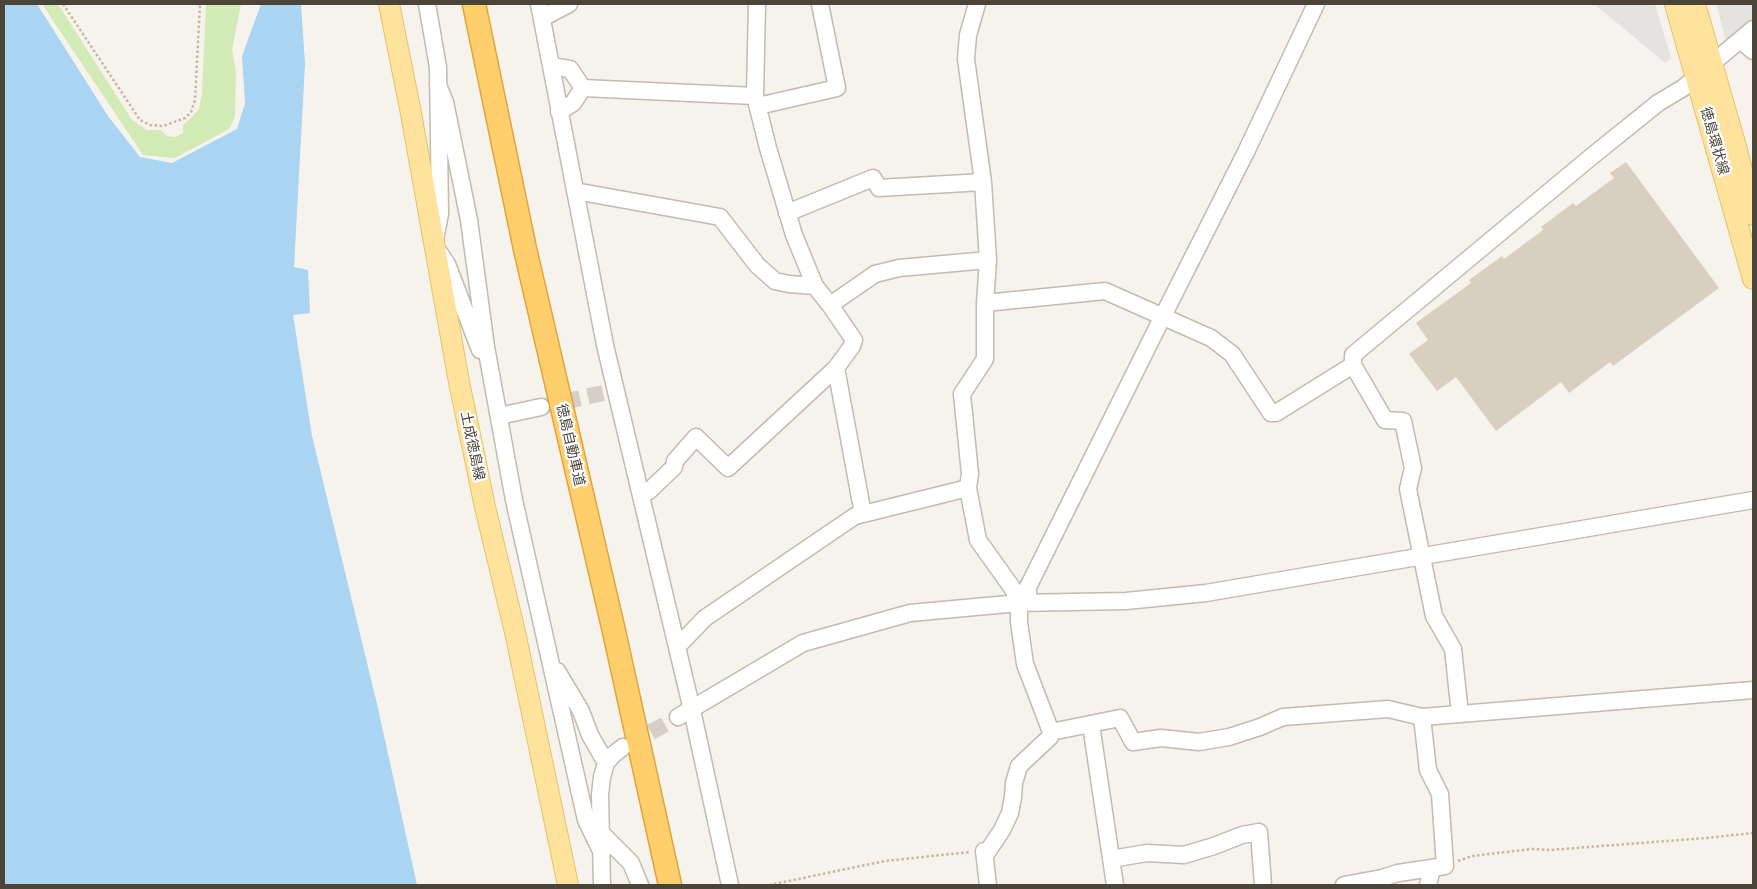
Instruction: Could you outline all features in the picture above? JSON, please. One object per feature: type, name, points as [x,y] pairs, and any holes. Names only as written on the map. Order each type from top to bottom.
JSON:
[{"type":"highway","name":"徳島自動車道","points":[[474,4],[527,258],[613,627],[670,885]]},
{"type":"main road","name":"土成徳島線","points":[[389,4],[459,382],[483,498],[515,632],[568,885]]},
{"type":"main road","name":"徳島環状線","points":[[1675,4],[1753,279]]},
{"type":"main road","name":"徳島環状線","points":[[1696,4],[1753,215]]},
{"type":"street","points":[[569,4],[541,11],[605,345],[609,391],[641,494],[677,647],[685,714],[730,885]]},
{"type":"street","points":[[641,494],[649,491],[674,467],[675,461],[696,437],[728,468],[836,368],[852,346],[854,340],[815,286],[787,213],[757,101],[757,4]]},
{"type":"street","points":[[552,66],[570,69],[584,88],[757,101],[837,88],[820,4]]},
{"type":"street","points":[[977,4],[968,35],[966,59],[983,182],[988,260],[985,303],[985,359],[962,394],[970,474],[968,488],[978,540],[1023,602]]},
{"type":"street","points":[[988,885],[984,851],[988,851],[1010,814],[1014,783],[1019,766],[1050,737],[1051,732],[1026,664],[1019,622],[1028,587],[1162,316],[1246,152],[1316,4]]},
{"type":"street","points":[[427,7],[438,66],[440,214],[434,245],[447,264],[481,354],[490,367]]},
{"type":"street","points":[[1460,714],[1453,649],[1434,616],[1408,489],[1413,468],[1403,421],[1385,420],[1353,365],[1353,355],[1598,151],[1658,103],[1683,88],[1753,29]]},
{"type":"street","points":[[1740,40],[1753,51]]},
{"type":"street","points":[[438,86],[445,102],[468,220],[490,367],[514,500],[586,820],[602,853]]},
{"type":"street","points":[[560,112],[572,103],[584,88]]},
{"type":"street","points":[[787,213],[873,178],[878,188],[983,182]]},
{"type":"street","points":[[575,191],[720,217],[757,265],[775,281],[815,286]]},
{"type":"street","points":[[830,305],[875,274],[899,268],[988,260]]},
{"type":"street","points":[[985,303],[1106,291],[1211,338],[1232,354],[1271,413],[1276,413],[1353,365]]},
{"type":"street","points":[[836,368],[863,514]]},
{"type":"street","points":[[499,416],[541,407]]},
{"type":"street","points":[[677,647],[706,618],[855,516],[968,488]]},
{"type":"street","points":[[685,714],[803,643],[910,612],[1023,602],[1126,601],[1167,598],[1422,557],[1753,500]]},
{"type":"street","points":[[550,658],[581,711],[590,735],[606,763]]},
{"type":"street","points":[[1051,732],[1120,718],[1133,742],[1161,738],[1198,742],[1260,727],[1283,717],[1388,709],[1422,717],[1753,690]]},
{"type":"street","points":[[1422,717],[1428,770],[1440,794],[1438,868],[1428,885]]},
{"type":"street","points":[[1091,725],[1114,885]]},
{"type":"street","points":[[602,885],[600,795],[602,777],[606,763],[622,748]]},
{"type":"street","points":[[602,832],[631,862],[640,885]]},
{"type":"street","points":[[1111,859],[1147,853],[1184,855],[1242,835],[1259,832],[1263,885]]},
{"type":"street","points":[[1344,885],[1382,878],[1398,872],[1438,868]]},
{"type":"path","points":[[62,4],[140,120],[150,125],[163,126],[184,118],[191,112],[196,100],[200,4]]},
{"type":"path","points":[[1438,868],[1472,856],[1524,850],[1592,847],[1753,833]]},
{"type":"path","points":[[769,885],[885,861],[984,851]]},
{"type":"green space","points":[[42,4],[58,4],[132,120],[147,130],[161,130],[167,136],[175,137],[183,133],[183,125],[199,109],[202,93],[206,4],[241,4],[232,50],[236,71],[235,117],[229,129],[175,158],[143,155]]},
{"type":"shaded area","points":[[1594,4],[1655,4],[1671,58],[1665,63]]},
{"type":"shaded area","points":[[1716,4],[1753,4],[1753,20],[1726,41]]},
{"type":"water","points":[[4,4],[37,4],[108,116],[140,157],[172,163],[237,129],[245,103],[242,56],[261,4],[301,4],[305,64],[294,267],[308,270],[310,313],[293,315],[312,436],[377,704],[417,885],[4,885]]},
{"type":"building","points":[[1626,162],[1719,288],[1613,366],[1610,362],[1569,393],[1561,382],[1496,431],[1456,377],[1437,391],[1409,354],[1428,340],[1416,323],[1471,283],[1469,280],[1502,256],[1504,259],[1543,230],[1541,227],[1573,203],[1576,206],[1614,178],[1610,173]]},
{"type":"tunnel","points":[[541,407],[603,393]]},
{"type":"tunnel","points":[[630,744],[678,717]]}]
